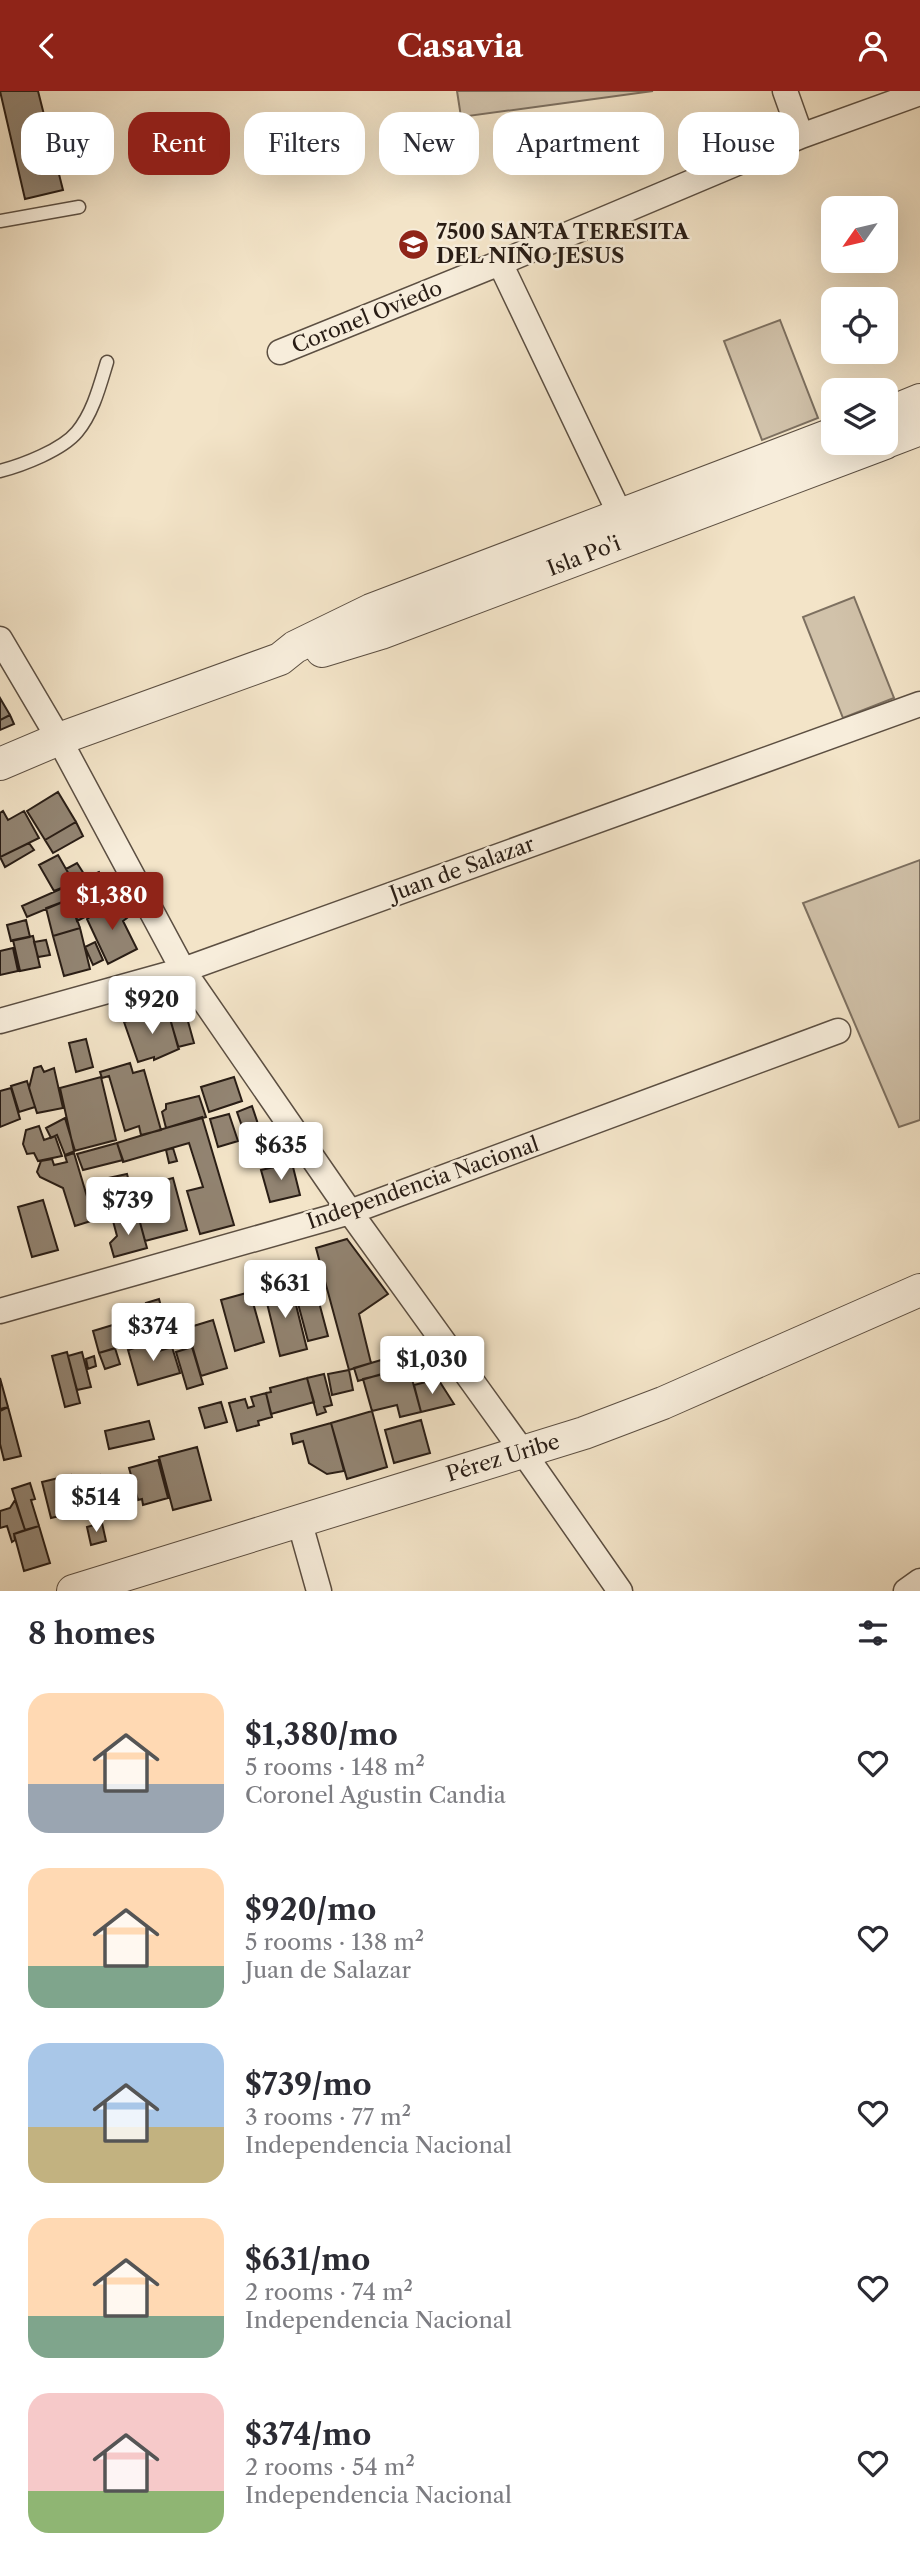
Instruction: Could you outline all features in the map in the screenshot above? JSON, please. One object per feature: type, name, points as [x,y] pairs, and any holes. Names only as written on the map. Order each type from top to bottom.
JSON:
[{"type":"street","points":[[785,91],[801,136]]},
{"type":"street","name":"Coronel Oviedo","points":[[280,352],[801,136],[920,93]]},
{"type":"street","points":[[500,263],[626,527]]},
{"type":"street","points":[[898,409],[920,400]]},
{"type":"street","name":"Isla Po'i","points":[[898,438],[920,429]]},
{"type":"street","name":"Isla Po'i","points":[[626,527],[821,439]]},
{"type":"street","name":"Isla Po'i","points":[[0,764],[60,739],[280,659],[295,646],[371,610],[848,455]]},
{"type":"street","points":[[0,639],[60,739],[183,970],[350,1212],[620,1591]]},
{"type":"street","name":"Juan de Salazar","points":[[0,1021],[183,970],[920,704]]},
{"type":"street","name":"Independencia Nacional","points":[[0,1311],[350,1212],[838,1031]]},
{"type":"street","name":"Pérez Uribe","points":[[73,1591],[584,1433],[663,1403],[920,1290]]},
{"type":"street","points":[[299,1520],[319,1591]]},
{"type":"street","points":[[905,1591],[920,1581]]},
{"type":"lane","points":[[0,221],[79,207]]},
{"type":"lane","points":[[0,471],[51,451],[77,432],[97,395],[107,362]]},
{"type":"shaded area","points":[[457,91],[653,91],[479,115],[479,112],[460,112]]},
{"type":"shaded area","points":[[780,320],[818,418],[762,440],[724,341]]},
{"type":"shaded area","points":[[854,597],[894,698],[843,718],[803,617]]},
{"type":"shaded area","points":[[920,860],[920,1120],[899,1127],[803,903]]},
{"type":"building","points":[[0,91],[38,91],[43,112],[21,112],[21,175],[59,175],[63,190],[25,199]]},
{"type":"building","points":[[0,698],[10,715],[0,720]]},
{"type":"building","points":[[10,715],[14,724],[0,730],[0,720]]},
{"type":"building","points":[[58,792],[76,822],[45,840],[27,811]]},
{"type":"building","points":[[3,811],[8,820],[24,811],[39,838],[0,857],[0,813]]},
{"type":"building","points":[[76,822],[83,836],[53,853],[45,840]]},
{"type":"building","points":[[29,843],[34,850],[5,867],[0,857]]},
{"type":"building","points":[[58,855],[74,883],[54,891],[39,865]]},
{"type":"building","points":[[77,863],[86,877],[74,883],[66,869]]},
{"type":"building","points":[[99,872],[109,887],[84,899],[89,915],[77,921],[70,899],[27,917],[22,906]]},
{"type":"building","points":[[70,899],[80,928],[53,936],[46,908]]},
{"type":"building","points":[[116,900],[127,918],[123,921],[137,949],[108,964],[87,919],[89,915]]},
{"type":"building","points":[[26,920],[30,937],[11,941],[7,925]]},
{"type":"building","points":[[80,928],[90,969],[64,976],[53,936]]},
{"type":"building","points":[[33,936],[40,967],[20,971],[13,940]]},
{"type":"building","points":[[46,940],[50,955],[38,957],[34,942]]},
{"type":"building","points":[[95,942],[103,960],[93,965],[85,947]]},
{"type":"building","points":[[13,948],[18,971],[0,975],[0,951]]},
{"type":"building","points":[[184,1007],[194,1043],[178,1047],[168,1011]]},
{"type":"building","points":[[167,1009],[179,1049],[154,1060],[154,1057],[138,1062],[124,1022]]},
{"type":"building","points":[[86,1039],[93,1067],[76,1072],[69,1043]]},
{"type":"building","points":[[130,1063],[133,1073],[144,1070],[161,1130],[141,1135],[139,1126],[125,1131],[109,1076],[102,1078],[100,1072]]},
{"type":"building","points":[[41,1066],[44,1072],[54,1068],[63,1108],[37,1113],[29,1088],[34,1068]]},
{"type":"building","points":[[101,1077],[116,1140],[74,1151],[60,1088]]},
{"type":"building","points":[[234,1077],[242,1101],[209,1112],[201,1087]]},
{"type":"building","points":[[27,1081],[35,1107],[19,1112],[11,1086]]},
{"type":"building","points":[[11,1088],[20,1119],[0,1127],[0,1091]]},
{"type":"building","points":[[199,1096],[206,1117],[166,1128],[162,1112],[166,1109],[166,1104]]},
{"type":"building","points":[[252,1106],[259,1127],[244,1132],[237,1112]]},
{"type":"building","points":[[229,1114],[238,1141],[218,1147],[210,1119]]},
{"type":"building","points":[[202,1117],[234,1225],[200,1234],[187,1191],[203,1187],[189,1143],[123,1162],[117,1143]]},
{"type":"building","points":[[65,1118],[75,1151],[65,1155],[57,1135],[51,1138],[46,1128]]},
{"type":"building","points":[[39,1126],[44,1140],[55,1136],[62,1156],[38,1161],[34,1153],[27,1154],[23,1144],[26,1130]]},
{"type":"building","points":[[117,1143],[123,1160],[83,1170],[77,1154]]},
{"type":"building","points":[[173,1148],[177,1161],[169,1163],[166,1150]]},
{"type":"building","points":[[74,1153],[94,1220],[75,1226],[63,1188],[40,1177],[37,1172],[41,1161],[52,1159],[54,1165],[67,1162],[65,1156]]},
{"type":"building","points":[[292,1163],[300,1195],[270,1202],[261,1170]]},
{"type":"building","points":[[127,1174],[138,1215],[113,1221],[110,1208],[106,1209],[99,1180]]},
{"type":"building","points":[[173,1178],[187,1230],[145,1241],[131,1189]]},
{"type":"building","points":[[43,1200],[58,1250],[32,1257],[18,1207]]},
{"type":"building","points":[[138,1215],[147,1248],[114,1257],[110,1243],[117,1236],[113,1221]]},
{"type":"building","points":[[347,1239],[388,1294],[359,1314],[371,1363],[349,1370],[316,1248]]},
{"type":"building","points":[[312,1276],[328,1336],[308,1341],[292,1281]]},
{"type":"building","points":[[291,1285],[307,1349],[280,1356],[264,1291]]},
{"type":"building","points":[[250,1292],[264,1342],[235,1351],[221,1300]]},
{"type":"building","points":[[159,1299],[172,1347],[159,1351],[146,1303]]},
{"type":"building","points":[[213,1320],[227,1368],[201,1376],[187,1328]]},
{"type":"building","points":[[116,1324],[123,1346],[99,1353],[93,1331]]},
{"type":"building","points":[[157,1341],[159,1351],[172,1347],[180,1373],[138,1385],[128,1350]]},
{"type":"building","points":[[192,1347],[203,1384],[187,1389],[176,1352]]},
{"type":"building","points":[[115,1348],[120,1364],[105,1369],[99,1353]]},
{"type":"building","points":[[67,1352],[80,1403],[65,1407],[52,1356]]},
{"type":"building","points":[[82,1352],[91,1387],[77,1390],[68,1356]]},
{"type":"building","points":[[94,1356],[96,1366],[88,1369],[86,1359]]},
{"type":"building","points":[[388,1358],[392,1371],[358,1381],[354,1368]]},
{"type":"building","points":[[409,1368],[421,1412],[400,1417],[397,1405],[372,1411],[363,1379]]},
{"type":"building","points":[[349,1370],[353,1390],[332,1395],[328,1374]]},
{"type":"building","points":[[324,1374],[332,1405],[324,1407],[326,1412],[317,1415],[307,1378]]},
{"type":"building","points":[[0,1378],[8,1407],[0,1409]]},
{"type":"building","points":[[307,1378],[314,1402],[271,1414],[266,1393],[271,1392],[270,1388]]},
{"type":"building","points":[[438,1379],[454,1404],[421,1412],[414,1385]]},
{"type":"building","points":[[266,1393],[272,1417],[258,1421],[259,1425],[237,1431],[229,1403],[245,1399],[248,1408],[254,1406],[251,1397]]},
{"type":"building","points":[[221,1402],[227,1422],[205,1428],[199,1408]]},
{"type":"building","points":[[8,1407],[21,1456],[4,1460],[0,1444],[0,1411]]},
{"type":"building","points":[[372,1411],[387,1467],[347,1479],[331,1423]]},
{"type":"building","points":[[421,1420],[430,1453],[394,1463],[385,1430]]},
{"type":"building","points":[[149,1421],[154,1439],[109,1449],[105,1431]]},
{"type":"building","points":[[331,1423],[344,1471],[327,1474],[309,1463],[303,1441],[293,1444],[291,1434]]},
{"type":"building","points":[[197,1447],[211,1500],[173,1510],[159,1457]]},
{"type":"building","points":[[158,1460],[168,1498],[143,1505],[142,1499],[138,1500],[129,1468]]},
{"type":"building","points":[[71,1475],[80,1511],[51,1518],[42,1482]]},
{"type":"building","points":[[100,1475],[106,1495],[120,1491],[125,1509],[93,1518],[82,1480]]},
{"type":"building","points":[[30,1483],[35,1499],[31,1500],[39,1526],[25,1530],[12,1489]]},
{"type":"building","points":[[15,1500],[25,1530],[14,1534],[15,1540],[12,1542],[7,1526],[0,1528],[0,1511],[10,1508]]},
{"type":"building","points":[[102,1523],[106,1541],[91,1545],[87,1527]]},
{"type":"building","points":[[39,1526],[50,1563],[24,1571],[14,1534]]},
{"type":"place","name":"7500 SANTA TERESITA DEL NIÑO JESUS","points":[[413,244]]}]
